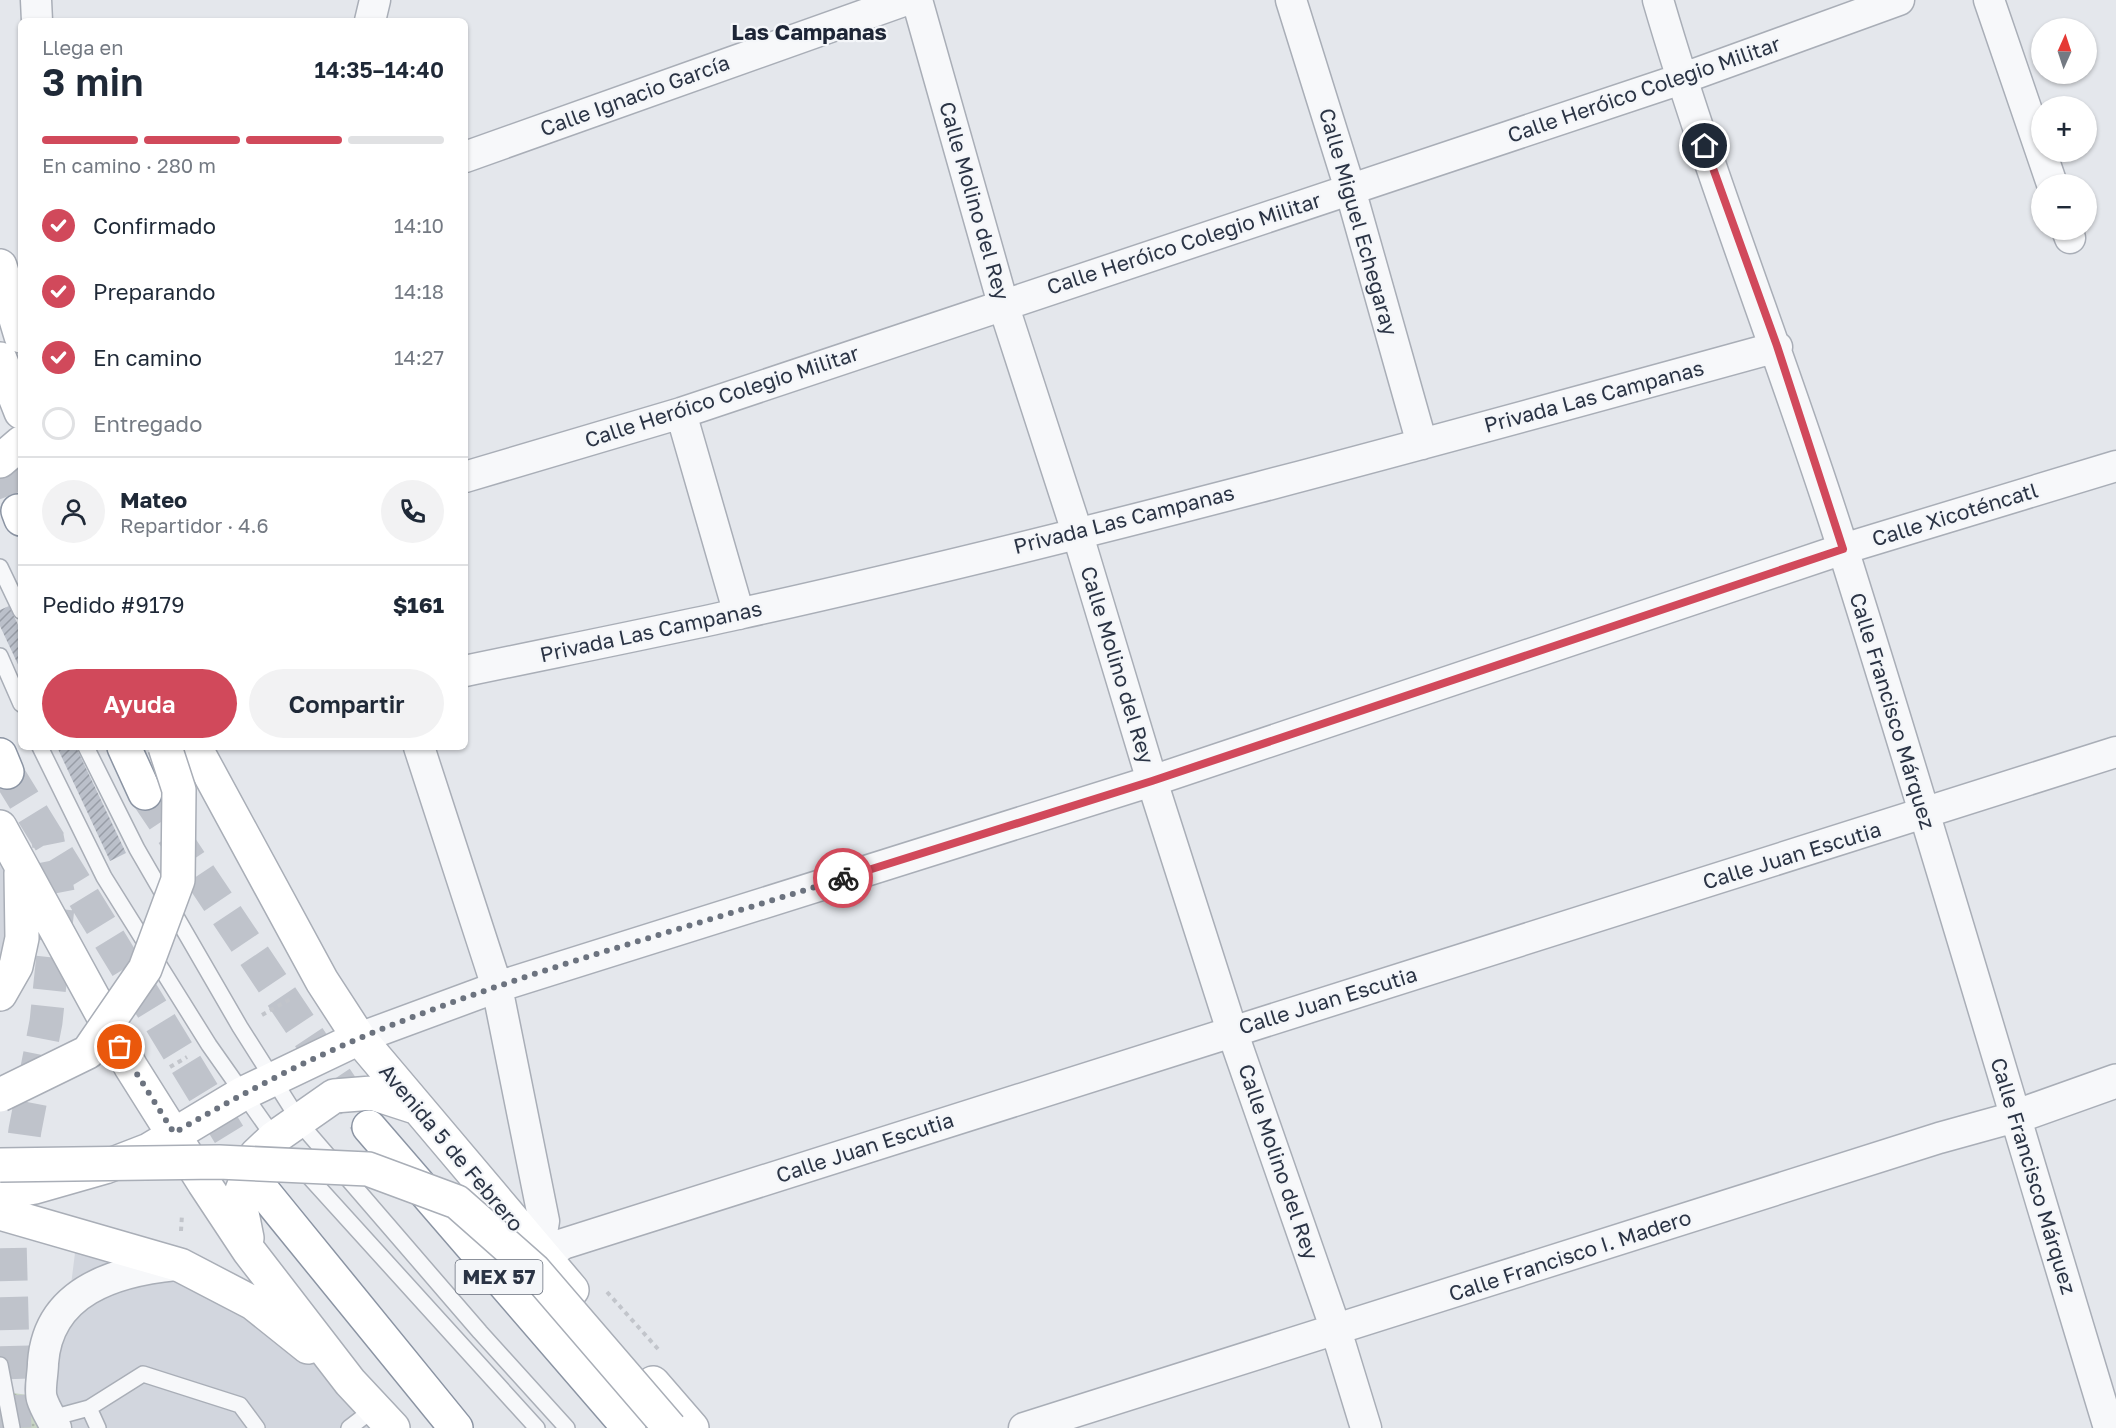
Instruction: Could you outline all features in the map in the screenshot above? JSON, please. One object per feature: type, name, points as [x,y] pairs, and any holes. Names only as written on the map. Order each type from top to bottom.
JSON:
[{"type":"main road","points":[[0,266],[18,326]]},
{"type":"main road","points":[[0,358],[18,404]]},
{"type":"main road","points":[[0,461],[18,446]]},
{"type":"main road","points":[[125,750],[145,793]]},
{"type":"main road","points":[[0,1095],[88,1052],[145,969],[178,880],[179,790],[166,750]]},
{"type":"main road","name":"Avenida 5 de Febrero","points":[[197,750],[322,981],[359,1038],[415,1107],[692,1428]]},
{"type":"main road","points":[[0,827],[131,1067],[249,1251],[350,1382],[384,1418]]},
{"type":"main road","points":[[0,994],[16,966],[22,938],[21,868]]},
{"type":"main road","points":[[0,1193],[35,1187],[105,1167],[148,1150],[242,1094],[359,1038]]},
{"type":"main road","points":[[249,1251],[239,1198],[256,1155],[334,1096],[372,1093],[415,1107]]},
{"type":"main road","name":"MEX 57","points":[[369,1127],[629,1428]]},
{"type":"main road","points":[[0,1165],[219,1162],[368,1169],[457,1202],[534,1270],[670,1428]]},
{"type":"main road","points":[[263,1191],[456,1428]]},
{"type":"main road","points":[[0,1213],[180,1265],[253,1304],[350,1382]]},
{"type":"street","points":[[36,0],[37,18]]},
{"type":"street","points":[[371,18],[375,0]]},
{"type":"street","name":"Calle Ignacio García","points":[[468,156],[906,0]]},
{"type":"street","name":"Calle Molino del Rey","points":[[917,0],[1003,304],[1077,532],[1152,781],[1232,1031],[1336,1330],[1366,1428]]},
{"type":"street","name":"Calle Miguel Echegaray","points":[[1291,0],[1350,189],[1422,444]]},
{"type":"street","name":"Calle Francisco Márquez","points":[[1658,0],[1681,79],[1777,346],[1843,549],[2109,1428]]},
{"type":"street","name":"Calle Heróico Colegio Militar","points":[[468,476],[681,413],[1681,79],[1896,0]]},
{"type":"street","points":[[1989,0],[2049,174]]},
{"type":"street","name":"Privada Las Campanas","points":[[468,670],[739,614],[1077,532],[1422,444],[1777,346]]},
{"type":"street","points":[[681,413],[739,614]]},
{"type":"street","name":"Calle Xicoténcatl","points":[[359,1038],[497,987],[1152,781],[1843,549],[2116,466]]},
{"type":"street","points":[[420,750],[497,987],[544,1221],[542,1254]]},
{"type":"street","name":"Calle Juan Escutia","points":[[542,1254],[563,1244],[1232,1031],[1924,815],[2116,752]]},
{"type":"street","name":"Calle Francisco I. Madero","points":[[1024,1428],[1939,1138],[2015,1117],[2116,1081]]},
{"type":"street","points":[[54,1423],[41,1397],[45,1344],[69,1301],[99,1282],[139,1268],[180,1265]]},
{"type":"street","points":[[2109,1428],[2116,1426]]},
{"type":"lane","points":[[0,567],[18,605]]},
{"type":"lane","points":[[0,656],[18,697]]},
{"type":"lane","points":[[41,750],[104,877],[242,1094],[287,1130],[480,1332],[567,1428]]},
{"type":"lane","points":[[88,750],[137,849],[273,1080],[287,1130],[537,1428]]},
{"type":"lane","points":[[0,1365],[12,1428]]},
{"type":"lane","points":[[54,1423],[89,1408],[144,1374],[240,1405],[257,1428]]},
{"type":"lane","points":[[89,1408],[98,1428]]},
{"type":"lane","points":[[349,1428],[384,1418]]},
{"type":"path","points":[[602,1287],[664,1356]]},
{"type":"shaded area","points":[[0,827],[21,868],[0,994]]},
{"type":"shaded area","points":[[77,1237],[253,1303],[393,1428],[56,1428],[44,1344],[69,1301]]},
{"type":"green space","points":[[0,1391],[41,1397],[56,1428],[0,1428]]},
{"type":"building","points":[[9,606],[18,625],[18,665],[0,626],[0,610]]},
{"type":"building","points":[[58,750],[77,750],[126,853],[110,861]]},
{"type":"tunnel","points":[[0,464],[18,511]]},
{"type":"tunnel","points":[[7,772],[260,1185]]},
{"type":"tunnel","points":[[145,793],[369,1127]]},
{"type":"tunnel","points":[[15,1428],[10,1239],[25,1130],[46,1022],[59,897],[47,836]]},
{"type":"way so far","points":[[120,1047],[174,1133],[242,1094],[359,1038],[497,987],[843,878]]},
{"type":"district","name":"Las Campanas","points":[[809,32]]},
{"type":"route","points":[[843,878],[1152,781],[1843,549],[1777,346],[1705,146]]}]
